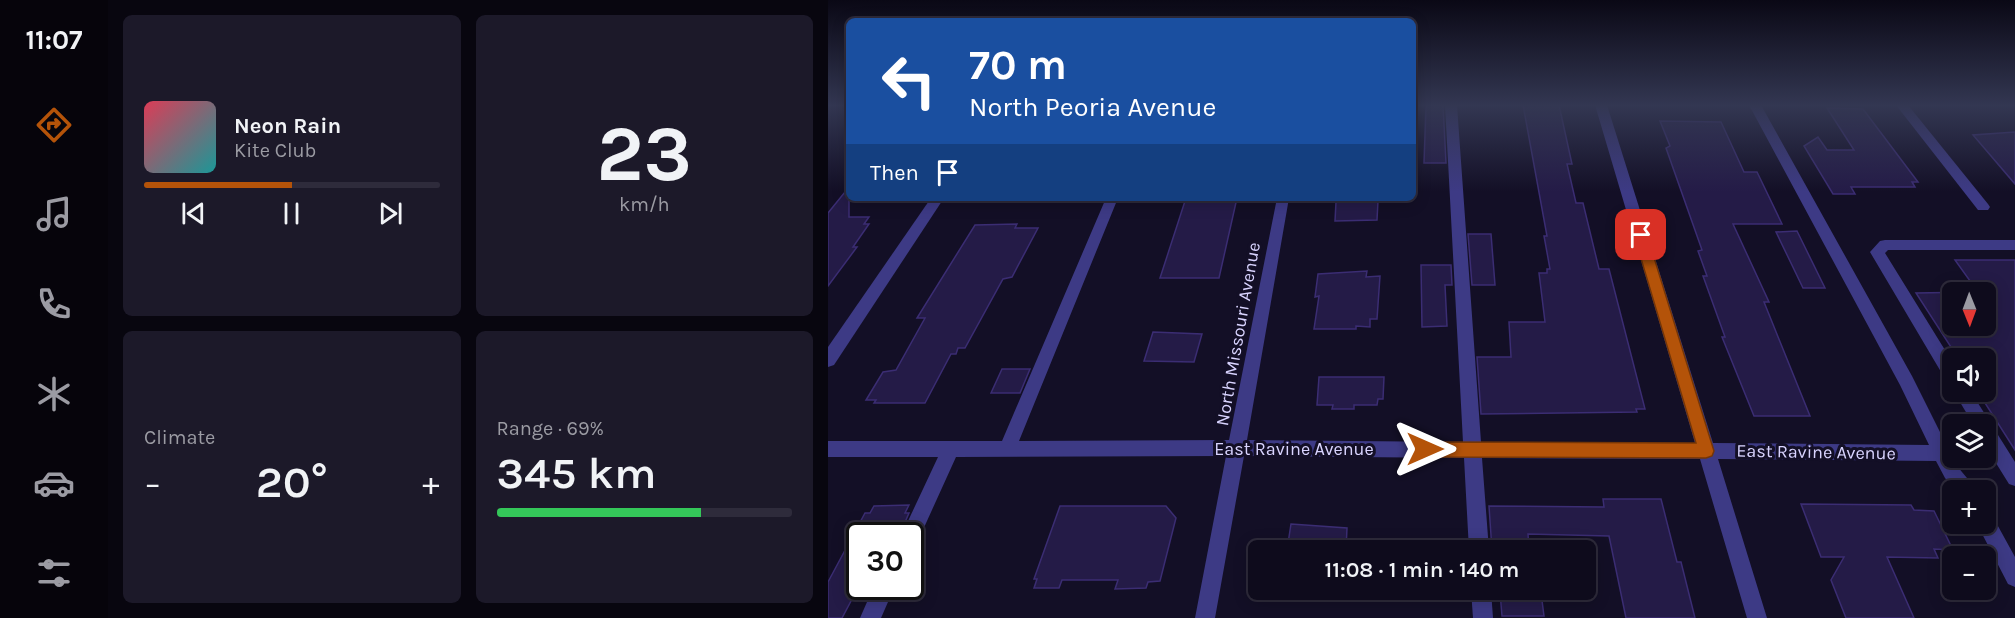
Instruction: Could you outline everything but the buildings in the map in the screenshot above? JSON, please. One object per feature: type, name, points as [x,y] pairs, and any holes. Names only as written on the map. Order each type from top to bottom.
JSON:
[{"type":"street","points":[[1453,134],[1478,540]]},
{"type":"street","points":[[1611,134],[1757,618]]},
{"type":"street","points":[[1771,134],[1906,381],[1951,472],[1958,480]]},
{"type":"street","points":[[1925,134],[1983,207]]},
{"type":"street","points":[[828,360],[936,201]]},
{"type":"street","points":[[1006,449],[1111,201]]},
{"type":"street","name":"North Missouri Avenue","points":[[1205,618],[1282,201]]},
{"type":"street","points":[[1942,359],[1877,252],[1885,245],[2015,246]]},
{"type":"street","points":[[1996,447],[2015,478]]},
{"type":"street","name":"East Ravine Avenue","points":[[828,449],[1237,448],[1941,453]]},
{"type":"street","points":[[917,522],[951,449]]},
{"type":"street","points":[[1991,534],[2015,577]]},
{"type":"street","points":[[870,618],[878,600]]},
{"type":"street","points":[[1482,600],[1483,618]]},
{"type":"route","points":[[1425,449],[1706,451],[1641,235]]}]
